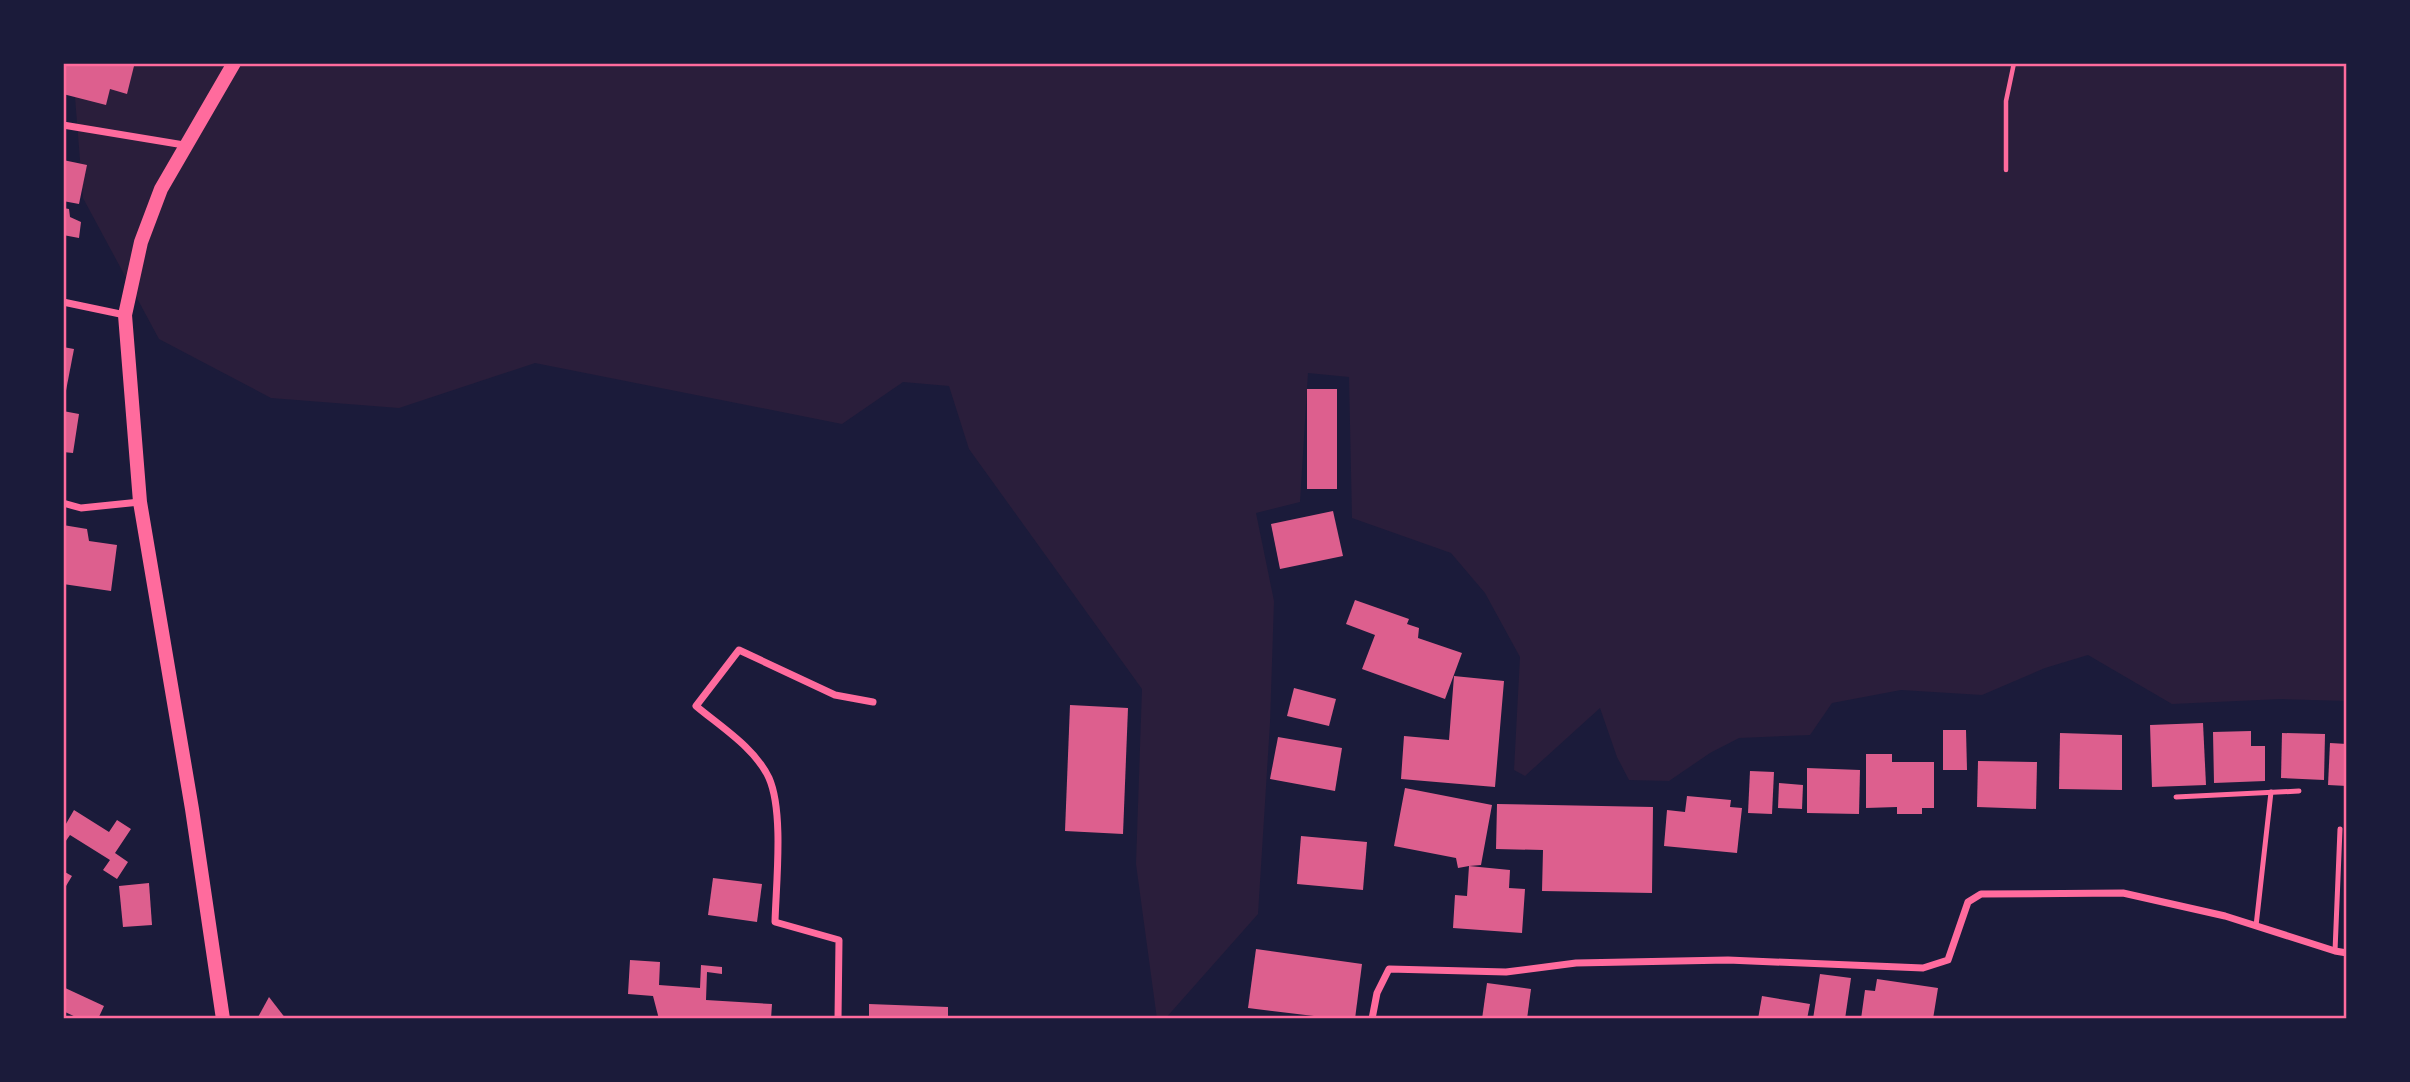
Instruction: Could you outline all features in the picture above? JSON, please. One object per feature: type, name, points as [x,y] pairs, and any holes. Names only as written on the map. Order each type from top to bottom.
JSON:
[{"type":"main road","points":[[223,1019],[192,809],[140,502],[125,315],[141,242],[161,188],[234,63]]},
{"type":"street","points":[[63,125],[184,145]]},
{"type":"street","points":[[63,302],[125,315]]},
{"type":"street","points":[[63,503],[81,509],[140,502]]},
{"type":"street","points":[[838,1019],[839,940],[775,922],[778,820],[769,778],[747,749],[696,706],[739,650],[835,695],[873,702]]},
{"type":"street","points":[[1372,1019],[1377,993],[1390,969],[1506,972],[1576,963],[1728,960],[1923,968],[1948,960],[1968,902],[1981,894],[2123,893],[2225,916],[2347,953]]},
{"type":"lane","points":[[2176,797],[2299,790]]},
{"type":"lane","points":[[2256,926],[2272,792]]},
{"type":"lane","points":[[2334,951],[2340,829]]},
{"type":"path","points":[[2006,170],[2006,101],[2014,63]]},
{"type":"shaded area","points":[[82,63],[2347,63],[2347,701],[2281,699],[2172,704],[2088,655],[2045,668],[1982,695],[1901,690],[1832,703],[1810,735],[1739,738],[1710,753],[1669,781],[1629,780],[1617,757],[1600,708],[1525,776],[1514,770],[1520,657],[1485,593],[1451,553],[1352,518],[1349,377],[1308,373],[1300,502],[1256,513],[1274,601],[1270,723],[1258,914],[1165,1019],[1157,1019],[1136,864],[1142,689],[969,449],[949,386],[903,382],[842,424],[535,363],[399,408],[271,398],[159,339],[83,198],[75,97]]},
{"type":"building","points":[[63,63],[119,63],[134,66],[127,94],[110,89],[106,105],[63,94]]},
{"type":"building","points":[[63,160],[87,165],[79,204],[63,201]]},
{"type":"building","points":[[63,208],[69,209],[70,217],[81,222],[79,238],[63,235]]},
{"type":"building","points":[[63,347],[74,349],[64,401],[63,401]]},
{"type":"building","points":[[1307,389],[1337,389],[1337,489],[1307,489]]},
{"type":"building","points":[[63,411],[79,414],[73,453],[63,452]]},
{"type":"building","points":[[1333,511],[1343,556],[1280,569],[1271,524]]},
{"type":"building","points":[[63,525],[87,529],[89,541],[117,545],[111,591],[63,584]]},
{"type":"building","points":[[1355,600],[1409,619],[1407,624],[1419,628],[1418,638],[1462,653],[1445,699],[1362,669],[1375,635],[1346,624]]},
{"type":"building","points":[[1454,676],[1504,681],[1495,787],[1401,779],[1404,736],[1449,740]]},
{"type":"building","points":[[1294,688],[1336,699],[1329,726],[1287,716]]},
{"type":"building","points":[[1070,705],[1128,708],[1123,834],[1065,831]]},
{"type":"building","points":[[2203,723],[2206,785],[2152,787],[2150,725]]},
{"type":"building","points":[[1943,730],[1966,730],[1967,770],[1943,770]]},
{"type":"building","points":[[2251,731],[2251,746],[2265,746],[2265,781],[2214,783],[2213,732]]},
{"type":"building","points":[[2060,733],[2122,735],[2122,790],[2059,789]]},
{"type":"building","points":[[2282,733],[2325,734],[2324,780],[2281,778]]},
{"type":"building","points":[[1278,737],[1342,748],[1335,791],[1270,779]]},
{"type":"building","points":[[2330,743],[2347,744],[2347,786],[2328,785]]},
{"type":"building","points":[[1866,754],[1892,754],[1892,762],[1934,762],[1934,808],[1922,808],[1922,814],[1897,814],[1897,807],[1866,808]]},
{"type":"building","points":[[1978,761],[2037,762],[2036,809],[1977,807]]},
{"type":"building","points":[[1807,768],[1860,770],[1859,814],[1807,813]]},
{"type":"building","points":[[1750,771],[1774,772],[1772,814],[1748,813]]},
{"type":"building","points":[[1779,783],[1803,785],[1802,809],[1778,808]]},
{"type":"building","points":[[1405,788],[1492,805],[1481,865],[1458,868],[1456,858],[1394,846]]},
{"type":"building","points":[[1687,796],[1731,800],[1730,807],[1742,808],[1737,853],[1664,846],[1667,810],[1685,812]]},
{"type":"building","points":[[1497,804],[1653,807],[1652,893],[1542,891],[1543,850],[1496,849]]},
{"type":"building","points":[[74,810],[109,832],[117,820],[131,829],[115,853],[128,862],[117,879],[103,870],[110,860],[70,835],[63,845],[63,829]]},
{"type":"building","points":[[1301,836],[1367,842],[1363,890],[1297,884]]},
{"type":"building","points":[[1469,866],[1510,870],[1509,888],[1525,889],[1522,933],[1453,928],[1455,895],[1467,896]]},
{"type":"building","points":[[63,871],[72,876],[63,891]]},
{"type":"building","points":[[713,878],[762,884],[757,922],[708,915]]},
{"type":"building","points":[[149,883],[152,925],[123,927],[119,886]]},
{"type":"building","points":[[1256,949],[1362,964],[1355,1019],[1248,1008]]},
{"type":"building","points":[[630,960],[660,962],[659,985],[700,988],[701,965],[722,967],[722,974],[707,972],[706,1000],[772,1004],[771,1019],[659,1019],[653,996],[628,994]]},
{"type":"building","points":[[1820,974],[1851,978],[1845,1019],[1813,1019]]},
{"type":"building","points":[[1877,979],[1938,988],[1933,1019],[1861,1019],[1865,990],[1875,991]]},
{"type":"building","points":[[1487,983],[1531,989],[1527,1019],[1482,1019]]},
{"type":"building","points":[[63,987],[104,1006],[98,1019],[80,1019],[63,1011]]},
{"type":"building","points":[[1762,996],[1810,1004],[1807,1019],[1758,1019]]},
{"type":"building","points":[[269,997],[286,1019],[257,1019]]},
{"type":"building","points":[[869,1004],[948,1007],[948,1019],[869,1019]]}]
